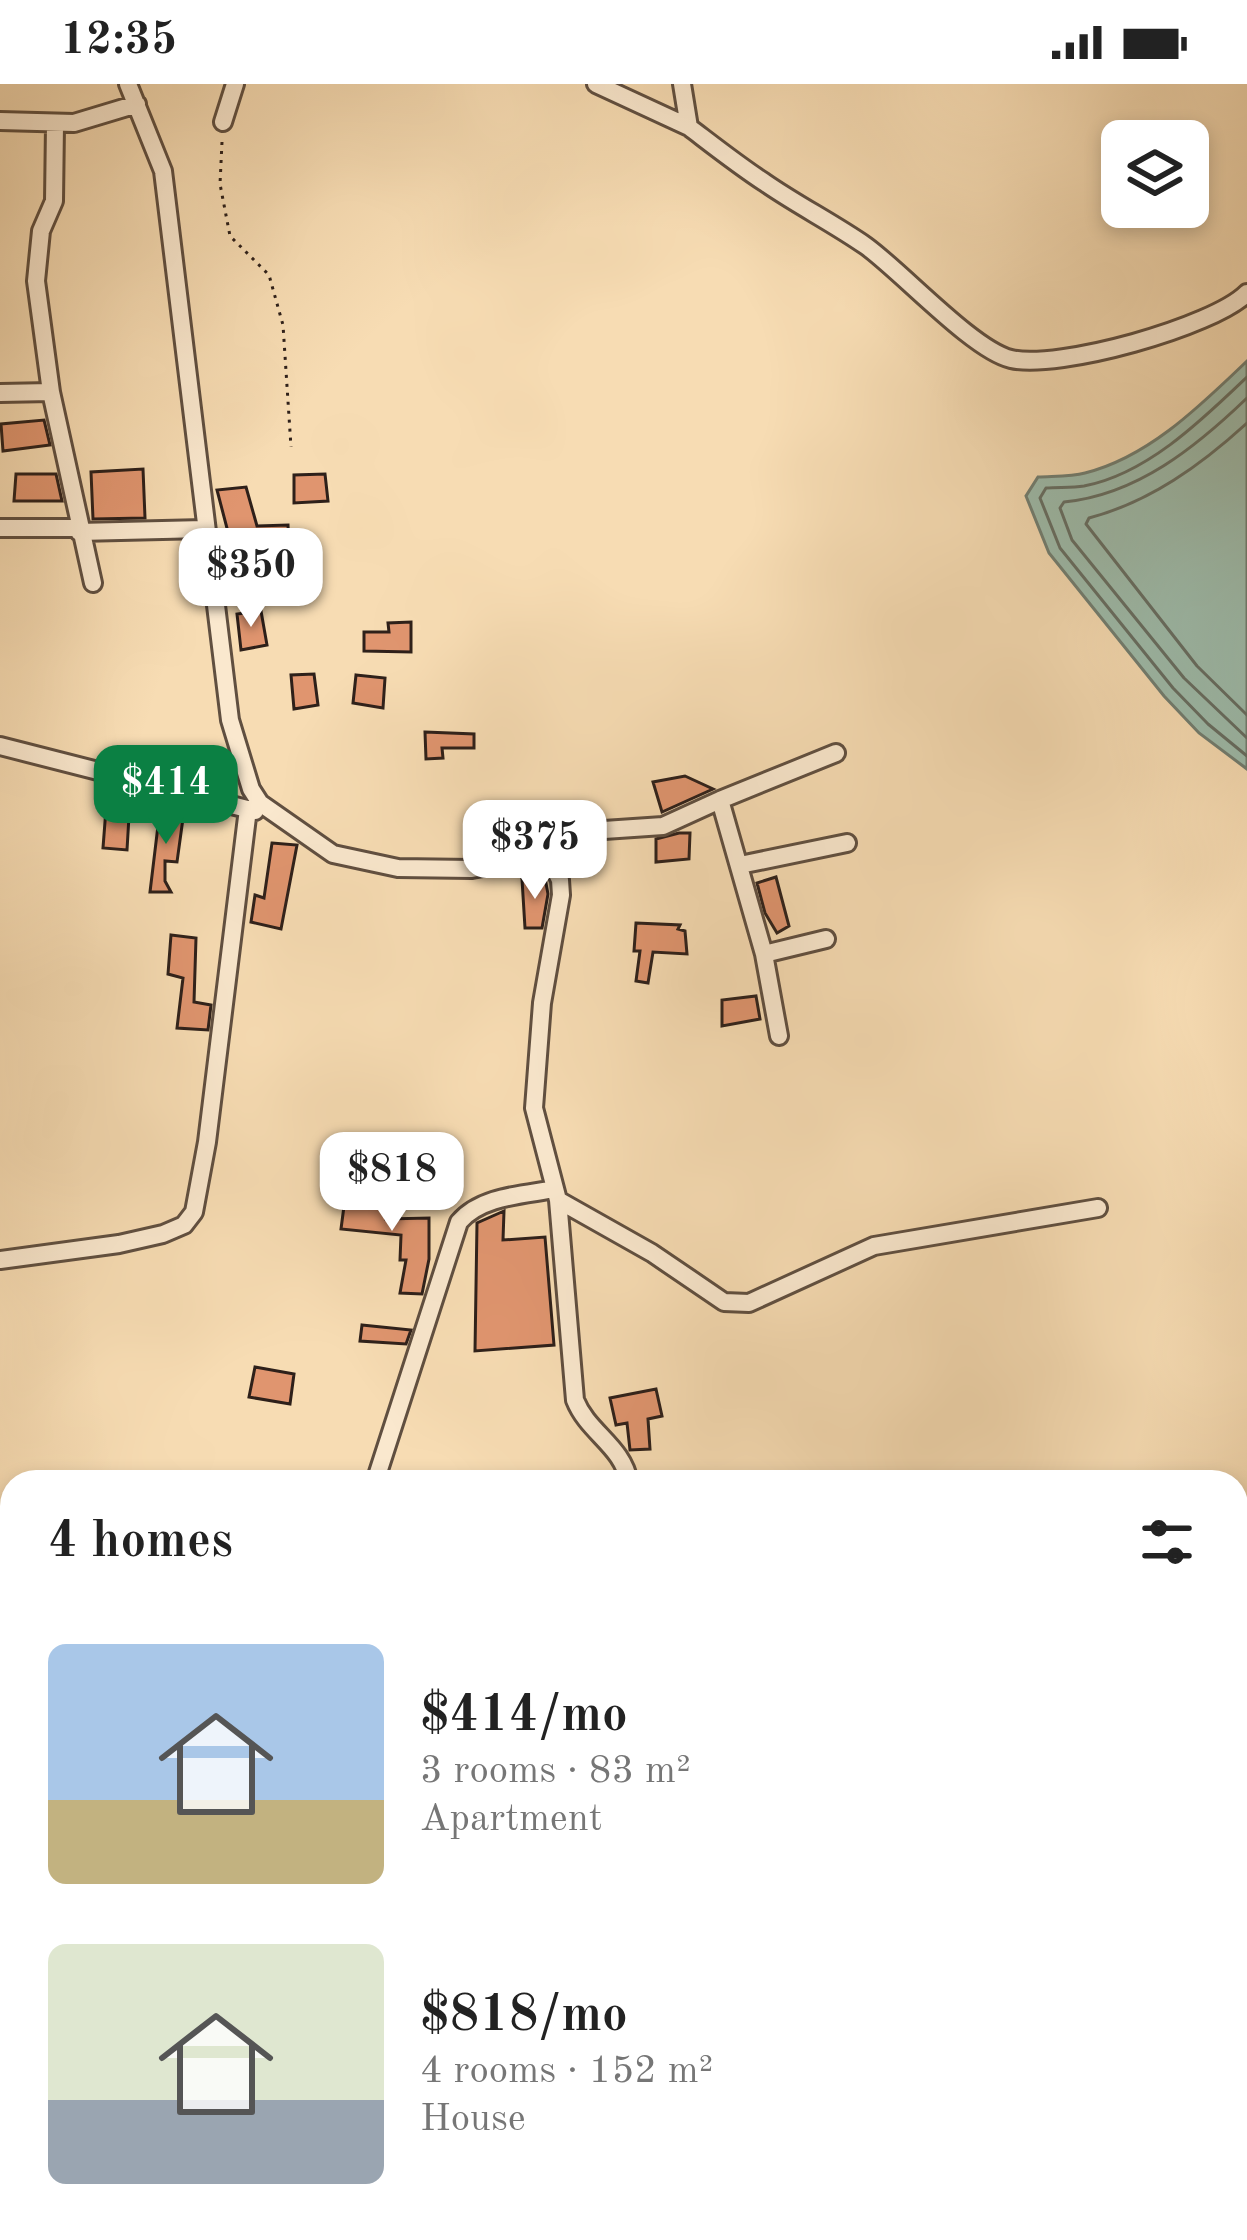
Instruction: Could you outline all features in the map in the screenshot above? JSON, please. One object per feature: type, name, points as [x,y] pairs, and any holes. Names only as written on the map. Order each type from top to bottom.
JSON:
[{"type":"street","points":[[128,84],[163,172],[230,719],[251,790],[274,816],[350,861],[398,868],[472,869],[548,855],[604,830],[663,826],[836,753]]},
{"type":"street","points":[[223,122],[235,84]]},
{"type":"street","points":[[596,84],[689,128],[868,248],[994,353],[1012,359],[1079,356],[1203,322],[1247,293]]},
{"type":"street","points":[[682,84],[689,128]]},
{"type":"street","points":[[0,122],[55,125],[137,104]]},
{"type":"street","points":[[55,125],[54,201],[41,231],[36,281],[51,392],[93,583]]},
{"type":"street","points":[[0,393],[51,392]]},
{"type":"street","points":[[0,528],[204,529]]},
{"type":"street","points":[[0,746],[274,816]]},
{"type":"street","points":[[720,800],[764,955],[779,1036]]},
{"type":"street","points":[[0,1259],[163,1234],[184,1226],[194,1212],[248,809]]},
{"type":"street","points":[[740,865],[847,843]]},
{"type":"street","points":[[548,855],[560,880],[561,896],[542,1003],[534,1108],[557,1194],[575,1400],[592,1427],[619,1453],[625,1470]]},
{"type":"street","points":[[764,955],[826,939]]},
{"type":"street","points":[[379,1470],[459,1222],[469,1211],[489,1202],[557,1194],[734,1305],[749,1303],[874,1246],[1098,1208]]},
{"type":"path","points":[[223,122],[220,184],[230,236],[269,275],[283,325],[291,448]]},
{"type":"water","points":[[1247,361],[1247,769],[1199,733],[1164,696],[1049,553],[1026,496],[1038,477],[1085,473],[1131,455],[1192,412]]},
{"type":"building","points":[[44,420],[50,445],[3,451],[1,424]]},
{"type":"building","points":[[143,469],[145,518],[93,519],[91,472]]},
{"type":"building","points":[[16,474],[56,474],[62,501],[14,501]]},
{"type":"building","points":[[325,474],[328,501],[294,503],[294,475]]},
{"type":"building","points":[[246,487],[257,526],[288,525],[289,551],[225,559],[222,532],[228,532],[217,490]]},
{"type":"building","points":[[261,611],[267,645],[241,650],[237,614]]},
{"type":"building","points":[[411,622],[411,652],[364,651],[364,632],[389,632],[388,623]]},
{"type":"building","points":[[314,674],[318,705],[294,709],[291,675]]},
{"type":"building","points":[[356,675],[385,678],[383,708],[353,703]]},
{"type":"building","points":[[425,732],[474,734],[474,748],[442,748],[443,758],[426,759]]},
{"type":"building","points":[[685,776],[713,789],[662,812],[653,782]]},
{"type":"building","points":[[107,796],[130,799],[127,850],[103,848]]},
{"type":"building","points":[[566,808],[569,832],[543,843],[536,812]]},
{"type":"building","points":[[160,809],[184,811],[177,862],[165,861],[165,881],[171,892],[150,892]]},
{"type":"building","points":[[690,833],[689,859],[656,862],[656,839]]},
{"type":"building","points":[[272,843],[297,845],[281,929],[251,922],[255,895],[264,898]]},
{"type":"building","points":[[776,877],[789,926],[777,933],[765,913],[757,883]]},
{"type":"building","points":[[545,878],[548,894],[542,928],[525,928],[522,879]]},
{"type":"building","points":[[636,923],[680,925],[678,929],[685,931],[687,954],[653,952],[648,983],[636,981],[640,951],[634,951]]},
{"type":"building","points":[[171,935],[196,938],[194,1002],[211,1005],[208,1030],[177,1028],[183,978],[168,974]]},
{"type":"building","points":[[756,996],[760,1019],[722,1026],[722,1000]]},
{"type":"building","points":[[346,1191],[391,1196],[386,1219],[429,1218],[429,1259],[422,1294],[400,1293],[406,1260],[400,1260],[401,1235],[341,1229]]},
{"type":"building","points":[[504,1211],[503,1240],[545,1237],[554,1345],[475,1351],[477,1223]]},
{"type":"building","points":[[362,1325],[411,1330],[406,1344],[360,1341]]},
{"type":"building","points":[[255,1367],[294,1374],[290,1404],[249,1397]]},
{"type":"building","points":[[656,1389],[662,1416],[648,1419],[650,1449],[630,1450],[627,1423],[616,1425],[610,1398]]}]
